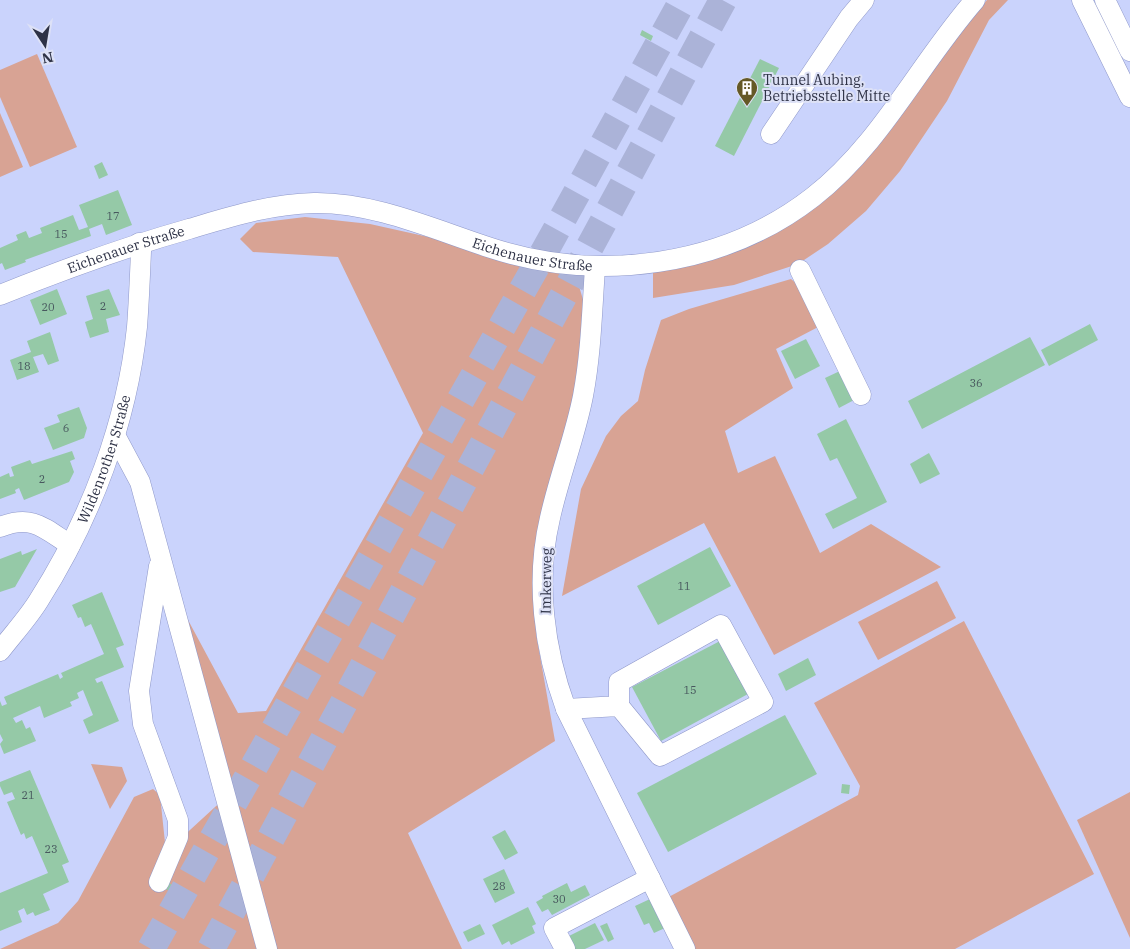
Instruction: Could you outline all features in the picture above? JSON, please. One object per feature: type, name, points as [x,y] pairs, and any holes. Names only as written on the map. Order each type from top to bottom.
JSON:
[{"type":"street","points":[[772,134],[849,18],[864,0]]},
{"type":"street","name":"Eichenauer Straße","points":[[0,295],[139,243],[274,206],[317,203],[370,209],[525,258],[595,268],[637,265],[710,250],[746,237],[781,219],[813,197],[851,164],[884,123],[956,22],[975,0]]},
{"type":"street","points":[[1082,0],[1130,98]]},
{"type":"street","points":[[1106,0],[1130,51]]},
{"type":"street","name":"Wildenrother Straße","points":[[0,651],[39,601],[70,545],[91,501],[116,437],[137,327],[139,243]]},
{"type":"street","name":"Imkerweg","points":[[595,268],[587,374],[550,519],[544,563],[546,637],[554,676],[566,709],[685,949]]},
{"type":"street","points":[[800,270],[861,395]]},
{"type":"street","points":[[116,437],[140,482],[160,562],[267,949]]},
{"type":"street","points":[[0,526],[15,520],[39,524],[70,545]]},
{"type":"street","points":[[159,882],[178,837],[178,820],[143,724],[139,691],[160,562]]},
{"type":"street","points":[[721,625],[763,702],[660,756],[619,706],[619,682],[721,625]]},
{"type":"street","points":[[566,709],[619,706]]},
{"type":"street","points":[[565,949],[554,928],[650,878]]},
{"type":"shaded area","points":[[987,0],[1008,0],[989,20],[947,101],[900,171],[866,211],[828,244],[798,264],[734,285],[653,298],[653,272],[710,260],[861,166],[892,128],[959,32]]},
{"type":"shaded area","points":[[37,54],[77,147],[30,167],[0,97],[0,70]]},
{"type":"shaded area","points":[[0,113],[23,167],[0,177]]},
{"type":"shaded area","points":[[305,217],[370,224],[433,238],[548,272],[569,273],[576,276],[584,303],[579,384],[539,523],[534,558],[536,633],[555,741],[408,833],[462,949],[0,949],[58,923],[78,901],[134,797],[153,789],[160,795],[166,852],[227,796],[173,592],[238,713],[266,711],[423,433],[338,257],[253,252],[240,239],[256,223]]},
{"type":"shaded area","points":[[791,279],[804,290],[822,325],[776,349],[793,388],[725,431],[738,473],[775,456],[820,553],[871,524],[941,567],[774,655],[704,523],[562,596],[581,489],[606,436],[621,416],[638,401],[645,370],[661,320],[689,309]]},
{"type":"shaded area","points":[[937,581],[956,618],[878,660],[858,622]]},
{"type":"shaded area","points":[[964,621],[1094,874],[955,949],[690,949],[665,899],[858,795],[860,786],[814,703]]},
{"type":"shaded area","points":[[91,764],[122,767],[127,781],[110,809]]},
{"type":"shaded area","points":[[1130,792],[1130,938],[1077,820]]},
{"type":"building","points":[[642,30],[653,36],[651,41],[640,35]]},
{"type":"building","name":"Tunnel Aubing, Betriebsstelle Mitte","points":[[760,59],[779,68],[734,156],[715,146]]},
{"type":"building","points":[[102,162],[108,175],[99,179],[94,166]]},
{"type":"building","points":[[118,190],[132,225],[106,235],[102,224],[89,229],[91,236],[25,260],[26,262],[5,270],[2,263],[0,264],[0,248],[18,240],[16,235],[26,231],[29,238],[42,233],[40,228],[73,215],[79,230],[88,227],[79,205]]},
{"type":"building","points":[[57,289],[67,314],[40,325],[30,300]]},
{"type":"building","points":[[109,289],[120,315],[106,319],[109,332],[90,338],[85,322],[93,319],[86,296]]},
{"type":"building","points":[[1090,324],[1098,340],[1049,366],[1041,350]]},
{"type":"building","points":[[50,332],[59,361],[48,365],[43,354],[33,357],[39,372],[17,380],[10,360],[31,352],[27,341]]},
{"type":"building","points":[[1030,337],[1045,365],[922,429],[908,401]]},
{"type":"building","points":[[806,339],[820,366],[795,379],[781,351]]},
{"type":"building","points":[[842,370],[856,399],[839,408],[825,378]]},
{"type":"building","points":[[79,407],[87,428],[84,438],[53,450],[44,428],[60,422],[57,415]]},
{"type":"building","points":[[846,419],[887,502],[833,529],[825,514],[857,498],[837,458],[830,461],[817,434]]},
{"type":"building","points":[[72,451],[75,459],[70,461],[74,472],[69,482],[24,500],[19,488],[15,490],[16,493],[0,499],[0,477],[9,473],[10,477],[14,476],[11,467],[30,460],[32,464]]},
{"type":"building","points":[[929,453],[940,474],[920,484],[910,464]]},
{"type":"building","points":[[710,547],[731,586],[658,625],[637,586]]},
{"type":"building","points":[[37,549],[15,587],[0,592],[0,559],[21,551],[22,555]]},
{"type":"building","points":[[102,592],[124,645],[116,648],[124,667],[95,679],[97,683],[102,681],[119,721],[89,734],[83,720],[93,715],[83,690],[77,693],[79,698],[70,702],[72,706],[44,718],[40,706],[13,718],[16,723],[22,720],[26,729],[30,727],[36,741],[4,754],[0,744],[3,740],[0,734],[0,701],[2,706],[7,704],[4,697],[58,674],[60,679],[63,677],[61,673],[104,654],[91,624],[85,627],[81,617],[78,618],[72,605]]},
{"type":"building","points":[[720,641],[748,694],[661,741],[632,687]]},
{"type":"building","points":[[808,658],[816,675],[786,691],[778,674]]},
{"type":"building","points":[[785,715],[817,774],[668,852],[637,793]]},
{"type":"building","points":[[30,770],[69,862],[62,865],[69,882],[43,894],[50,910],[35,916],[33,912],[27,915],[24,908],[18,911],[22,922],[0,931],[0,893],[48,873],[32,836],[26,839],[24,833],[21,835],[7,802],[15,799],[12,792],[4,795],[0,786],[0,782]]},
{"type":"building","points":[[842,784],[850,785],[849,794],[841,793]]},
{"type":"building","points":[[505,830],[518,853],[505,860],[492,837]]},
{"type":"building","points":[[504,869],[515,893],[495,903],[483,879]]},
{"type":"building","points":[[169,883],[180,890],[176,896],[166,889]]},
{"type":"building","points":[[567,883],[571,892],[585,885],[590,895],[552,915],[548,909],[542,912],[536,902],[543,898],[542,896]]},
{"type":"building","points":[[650,899],[665,928],[654,933],[649,923],[644,925],[635,906]]},
{"type":"building","points":[[528,907],[536,924],[532,926],[535,933],[511,945],[509,941],[502,945],[492,925]]},
{"type":"building","points":[[595,923],[604,940],[585,949],[575,949],[569,936]]},
{"type":"building","points":[[607,923],[614,939],[608,942],[600,926]]},
{"type":"building","points":[[480,924],[485,934],[468,942],[463,932]]},
{"type":"tunnel","points":[[151,949],[548,245],[683,0]]},
{"type":"tunnel","points":[[211,949],[723,0]]},
{"type":"place","name":"Tunnel Aubing, Betriebsstelle Mitte","points":[[747,107]]}]
